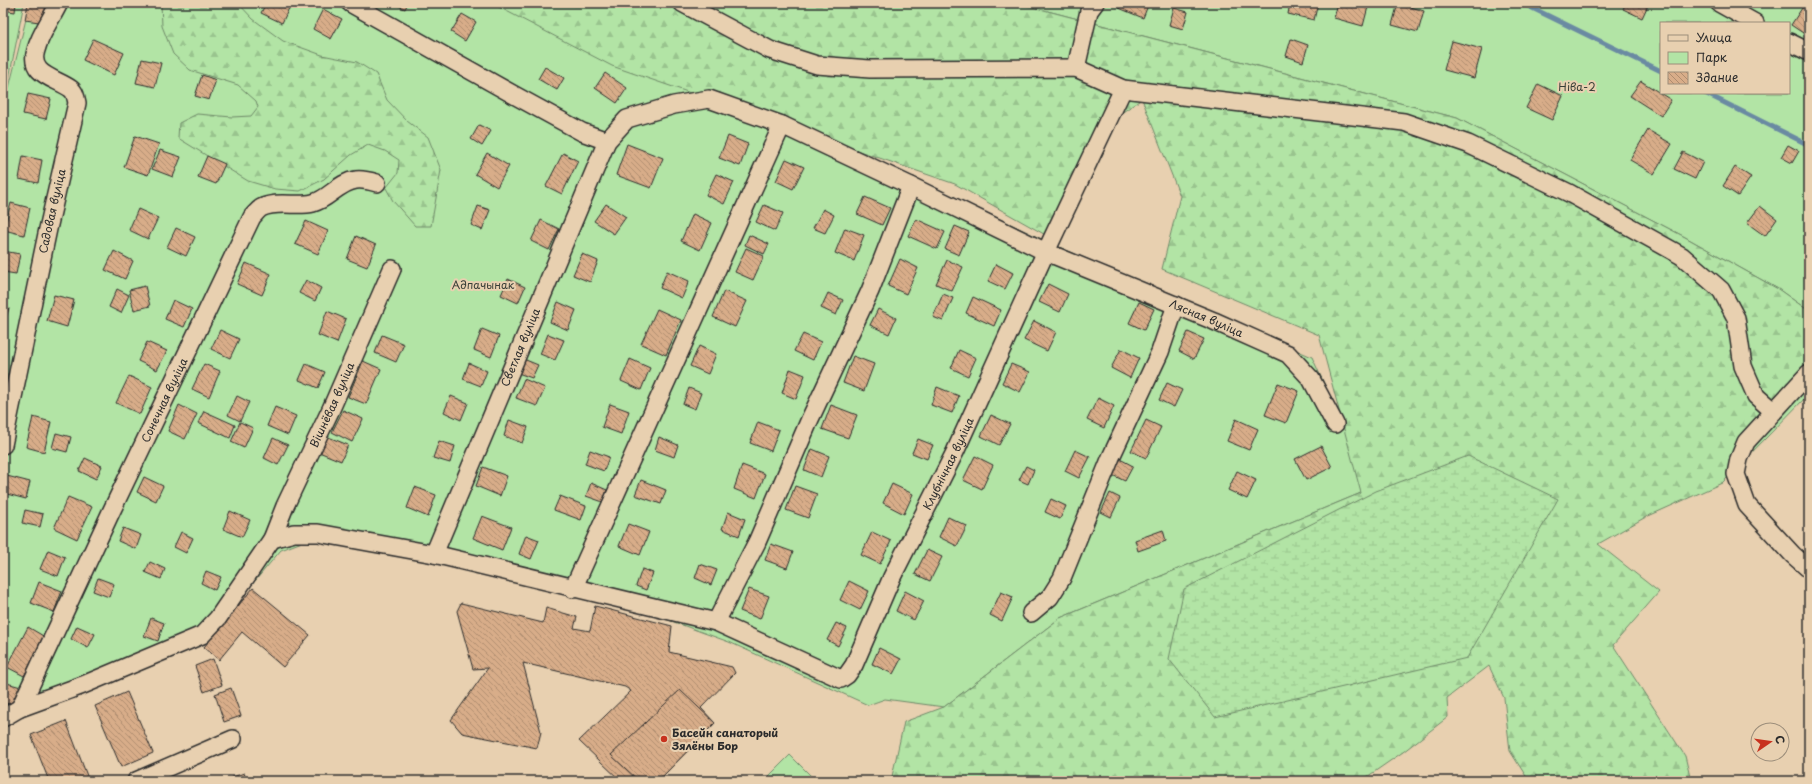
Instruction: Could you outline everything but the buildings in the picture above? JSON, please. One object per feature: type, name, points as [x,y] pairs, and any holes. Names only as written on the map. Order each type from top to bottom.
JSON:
[{"type":"street","name":"Садовая вуліца","points":[[3,445],[48,229],[77,103],[76,95],[72,90],[44,75],[38,69],[34,60],[36,50],[59,3]]},
{"type":"street","points":[[350,3],[582,132],[607,141]]},
{"type":"street","points":[[682,3],[770,50],[817,65],[870,69],[1076,68],[1123,89],[1404,122],[1468,144],[1569,193],[1682,256],[1721,290],[1736,318],[1743,366],[1756,396],[1773,411]]},
{"type":"street","points":[[1076,68],[1090,11],[1095,3]]},
{"type":"street","points":[[1719,3],[1753,22]]},
{"type":"street","points":[[1790,42],[1809,52]]},
{"type":"street","name":"Клубнічная вуліца","points":[[716,622],[841,678],[847,675],[854,665],[892,577],[955,452],[1046,252],[1123,89]]},
{"type":"street","name":"Светлая вуліца","points":[[434,554],[607,141],[626,119],[674,105],[709,98],[782,125]]},
{"type":"street","points":[[573,589],[782,125]]},
{"type":"street","name":"Лясная вуліца","points":[[782,125],[1046,252],[1176,305],[1288,354],[1311,379],[1335,424]]},
{"type":"street","name":"Сонечная вуліца","points":[[20,708],[111,512],[252,217],[261,208],[273,205],[313,203],[325,198],[341,186],[355,180],[368,180],[377,183]]},
{"type":"street","points":[[272,539],[294,533],[318,533],[434,554],[573,589],[716,622],[757,542],[810,420],[870,291],[911,186]]},
{"type":"street","name":"Вішнёвая вуліца","points":[[3,718],[20,708],[84,685],[202,636],[218,618],[272,539],[285,506],[331,409],[392,269]]},
{"type":"street","points":[[1031,614],[1050,597],[1062,578],[1111,457],[1160,352],[1176,305]]},
{"type":"street","points":[[1808,374],[1746,442],[1739,459],[1736,474],[1747,505],[1793,555],[1809,569]]},
{"type":"street","points":[[136,781],[233,739]]},
{"type":"green space","points":[[3,3],[24,3],[3,109]]},
{"type":"green space","name":"Адпачынак","points":[[30,3],[547,3],[1050,243],[1312,357],[1356,454],[1361,493],[1060,618],[944,707],[885,699],[868,705],[729,642],[638,609],[433,562],[310,539],[281,550],[224,618],[3,724],[3,112]]},
{"type":"green space","points":[[161,3],[238,3],[253,19],[283,41],[322,55],[357,62],[376,74],[387,100],[407,121],[428,137],[441,170],[431,226],[415,226],[393,201],[386,188],[398,173],[399,160],[385,151],[368,145],[351,155],[324,179],[300,191],[275,189],[248,181],[178,138],[179,123],[197,114],[232,117],[251,116],[258,107],[256,101],[238,85],[190,70],[173,54],[162,26]]},
{"type":"green space","points":[[491,3],[1017,3],[1457,118],[1685,237],[1778,289],[1809,311],[1809,394],[1722,483],[1644,518],[1598,544],[1659,592],[1613,645],[1685,756],[1691,781],[1529,781],[1510,751],[1504,698],[1489,666],[1447,698],[1448,717],[1403,752],[1361,781],[891,781],[904,722],[944,707],[1060,618],[1361,493],[1319,335],[1162,269],[1180,196],[1142,99],[1102,126],[1051,238],[955,184],[612,66]]},
{"type":"green space","name":"Ніва-2","points":[[1017,3],[1809,3],[1809,311],[1778,289],[1685,237],[1457,118]]},
{"type":"green space","points":[[1468,456],[1558,499],[1467,658],[1215,717],[1169,659],[1184,589],[1376,491]]},
{"type":"green space","points":[[790,755],[816,781],[774,781],[769,776]]},
{"type":"waterway","points":[[1522,3],[1660,71]]},
{"type":"waterway","points":[[1707,94],[1809,145]]},
{"type":"place","name":"Басейн санаторый Зялёны Бор","points":[[664,739]]}]
